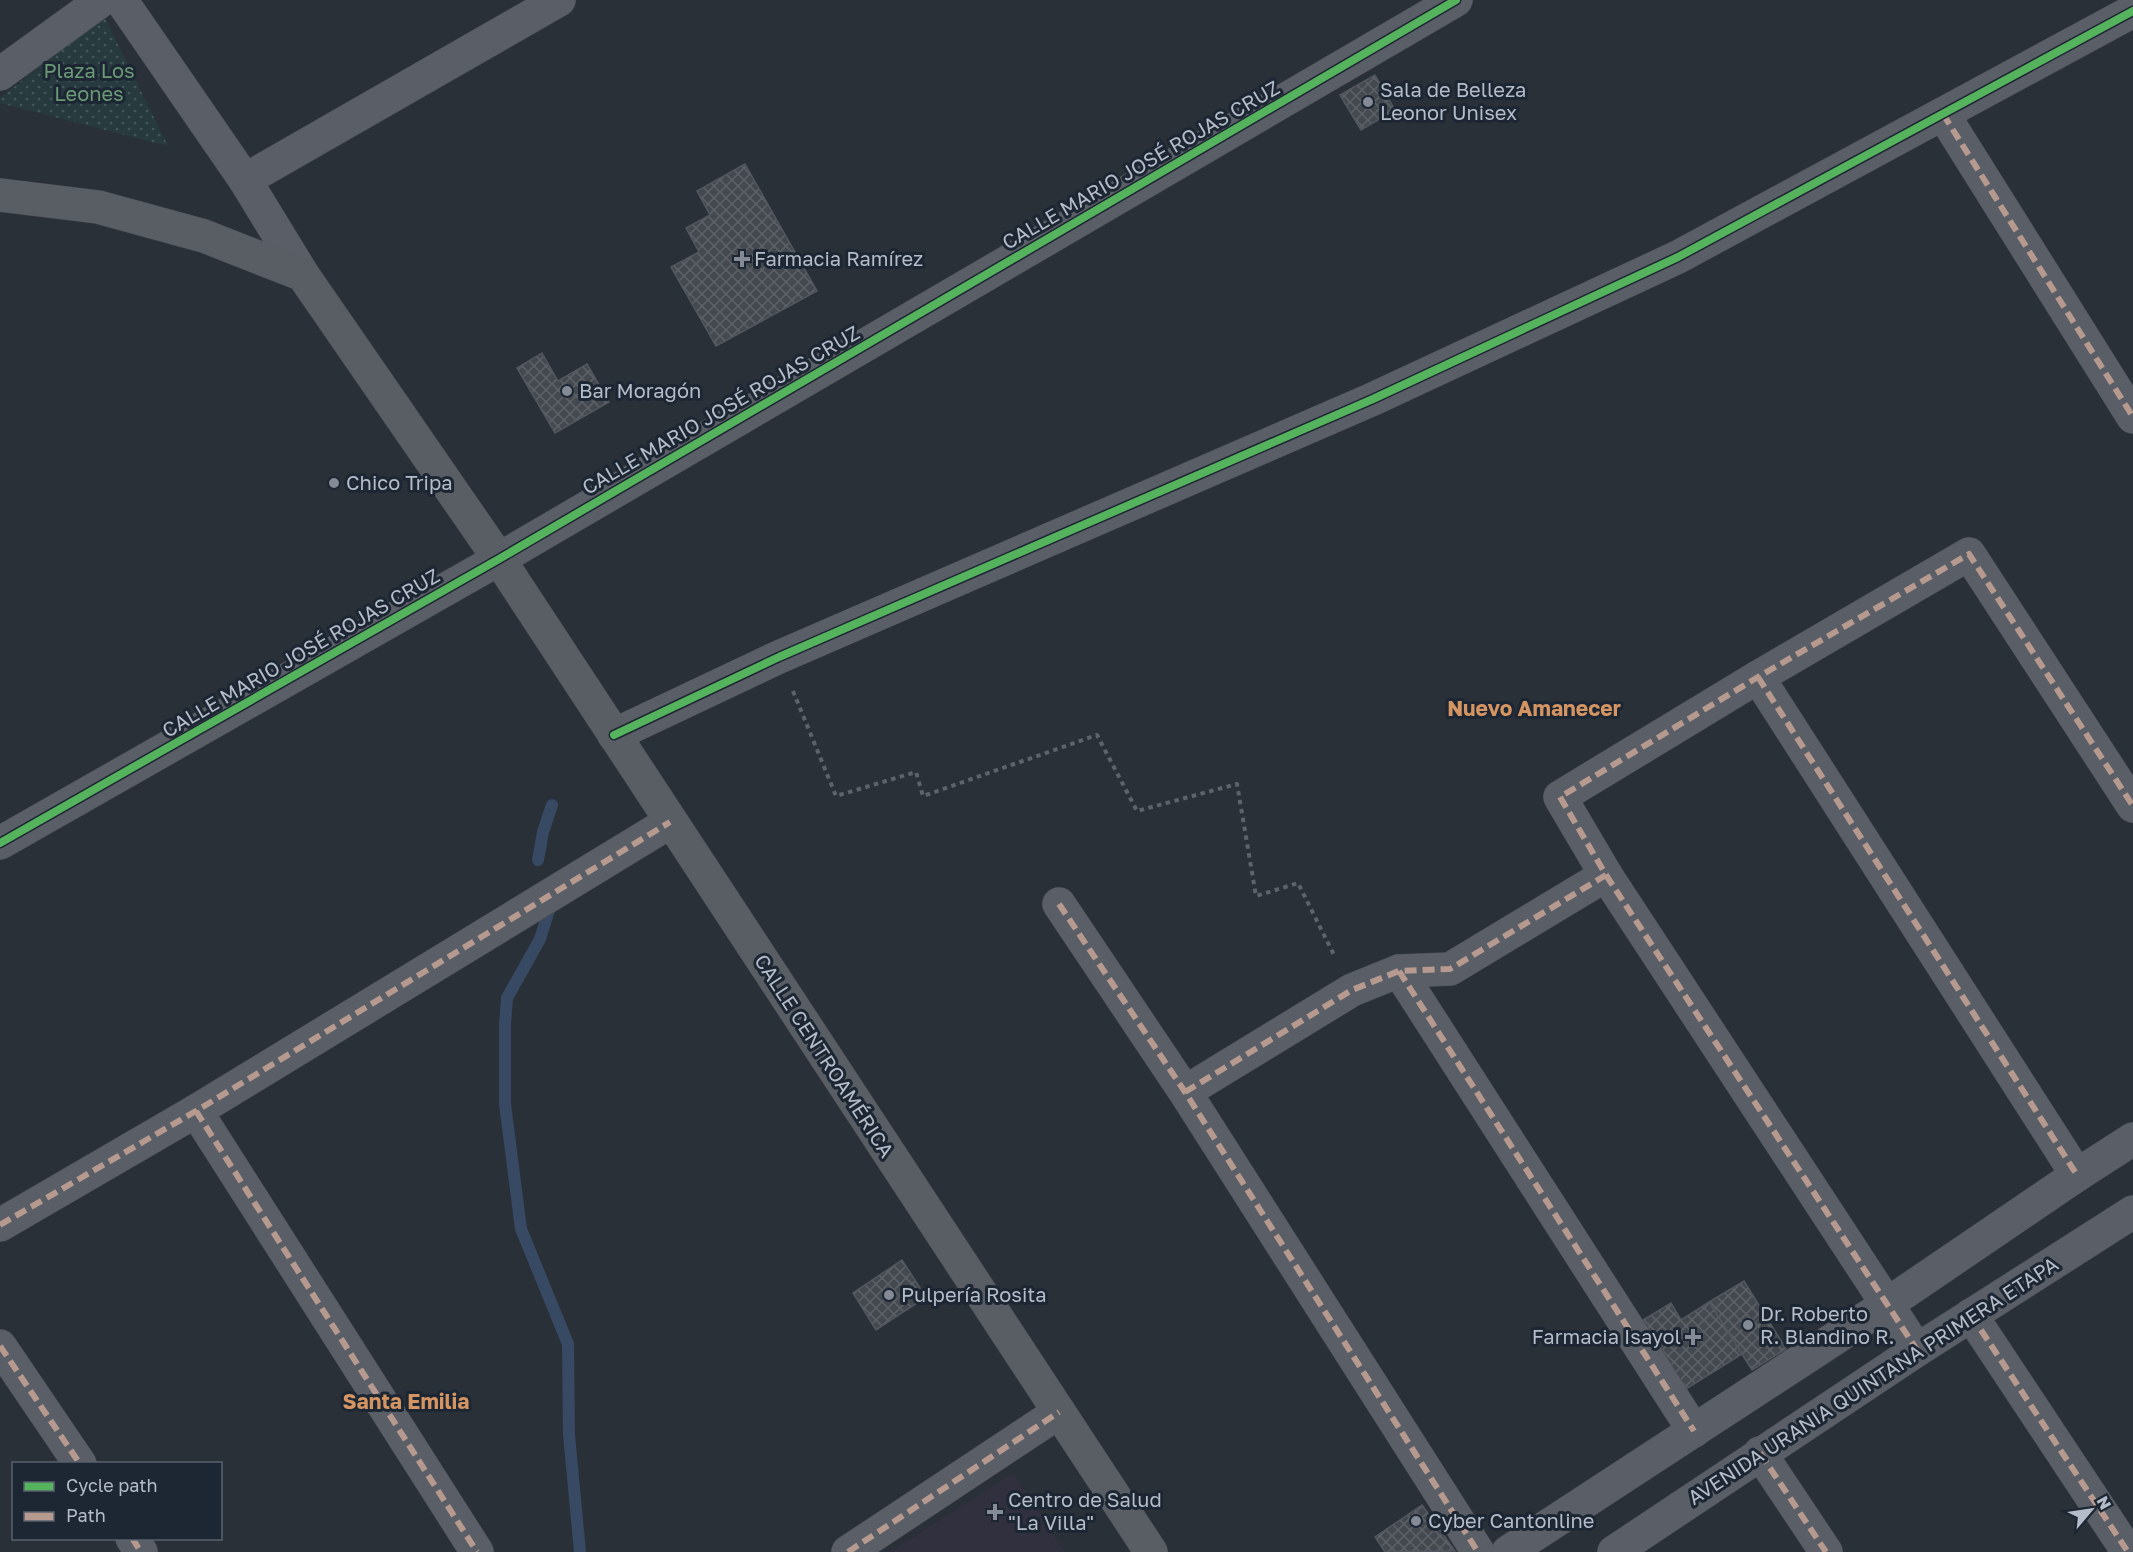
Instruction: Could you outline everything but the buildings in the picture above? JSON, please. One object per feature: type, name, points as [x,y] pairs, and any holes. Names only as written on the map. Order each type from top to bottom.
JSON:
[{"type":"main road","points":[[0,195],[98,207],[204,236],[303,274]]},
{"type":"main road","name":"CALLE CENTROAMÉRICA","points":[[303,274],[499,559],[1151,1552]]},
{"type":"street","points":[[0,74],[102,0]]},
{"type":"street","points":[[121,0],[245,180],[303,274]]},
{"type":"street","points":[[245,180],[559,0]]},
{"type":"street","name":"CALLE MARIO JOSÉ ROJAS CRUZ","points":[[0,843],[499,559],[1415,10],[1456,0]]},
{"type":"street","points":[[614,735],[779,657],[1373,399],[1678,257],[2133,11]]},
{"type":"street","points":[[1943,114],[2133,417]]},
{"type":"street","points":[[1917,1350],[1606,875],[1560,797],[1758,676],[1969,554],[2133,806]]},
{"type":"street","points":[[1758,676],[2077,1175]]},
{"type":"street","points":[[0,1225],[196,1111],[670,822]]},
{"type":"street","points":[[1185,1092],[1352,990],[1400,971],[1450,969],[1606,875]]},
{"type":"street","points":[[1059,904],[1185,1092],[1478,1552]]},
{"type":"street","points":[[1400,971],[1694,1431]]},
{"type":"street","points":[[196,1111],[477,1552]]},
{"type":"street","points":[[1508,1552],[1886,1305],[2133,1139]]},
{"type":"street","name":"AVENIDA URANIA QUINTANA PRIMERA ETAPA","points":[[1614,1552],[1917,1350],[2133,1212]]},
{"type":"street","points":[[1971,1315],[2128,1552]]},
{"type":"street","points":[[0,1346],[79,1462]]},
{"type":"street","points":[[848,1552],[1059,1412]]},
{"type":"street","points":[[1760,1453],[1826,1552]]},
{"type":"path","points":[[779,657],[836,796],[916,772],[923,796],[1097,735],[1137,811],[1237,784],[1256,896],[1298,883],[1352,990]]},
{"type":"shaded area","name":"Centro de Salud \"La Villa\"","points":[[1013,1473],[1065,1552],[890,1552]]},
{"type":"green space","name":"Plaza Los Leones","points":[[104,16],[168,146],[0,103],[0,98]]},
{"type":"waterway","points":[[538,860],[543,832],[552,805]]},
{"type":"waterway","points":[[550,907],[540,939],[507,998],[505,1104],[521,1229],[568,1344],[569,1435],[580,1552]]},
{"type":"marked path","points":[[1943,114],[2133,417]]},
{"type":"marked path","points":[[1185,1092],[1352,990],[1399,971],[1450,969],[1606,875],[1560,797],[1758,677],[1969,554],[2133,806]]},
{"type":"marked path","points":[[1758,677],[2077,1175]]},
{"type":"marked path","points":[[0,1225],[196,1111],[670,822]]},
{"type":"marked path","points":[[1606,875],[1917,1350]]},
{"type":"marked path","points":[[1059,904],[1185,1092],[1478,1552]]},
{"type":"marked path","points":[[1399,971],[1694,1431]]},
{"type":"marked path","points":[[196,1111],[477,1552]]},
{"type":"marked path","points":[[1971,1315],[2128,1552]]},
{"type":"marked path","points":[[0,1346],[79,1462]]},
{"type":"marked path","points":[[848,1552],[1059,1412]]},
{"type":"marked path","points":[[1760,1453],[1826,1552]]},
{"type":"marked path","points":[[133,1540],[141,1552]]},
{"type":"cycle path","points":[[0,843],[499,559],[1456,0]]},
{"type":"cycle path","points":[[614,735],[779,657],[1373,399],[1678,257],[2133,11]]},
{"type":"place","name":"Sala de Belleza Leonor Unisex","points":[[1368,102]]},
{"type":"place","name":"Farmacia Ramírez","points":[[742,259]]},
{"type":"place","name":"Bar Moragón","points":[[567,391]]},
{"type":"place","name":"Chico Tripa","points":[[334,483]]},
{"type":"place","name":"Pulpería Rosita","points":[[889,1295]]},
{"type":"place","name":"Dr. Roberto R. Blandino R.","points":[[1748,1325]]},
{"type":"place","name":"Farmacia Isayol","points":[[1693,1337]]},
{"type":"place","name":"Centro de Salud \"La Villa\"","points":[[995,1512]]},
{"type":"place","name":"Cyber Cantonline","points":[[1416,1521]]},
{"type":"district","name":"Nuevo Amanecer","points":[[1534,709]]},
{"type":"district","name":"Santa Emilia","points":[[406,1402]]}]
